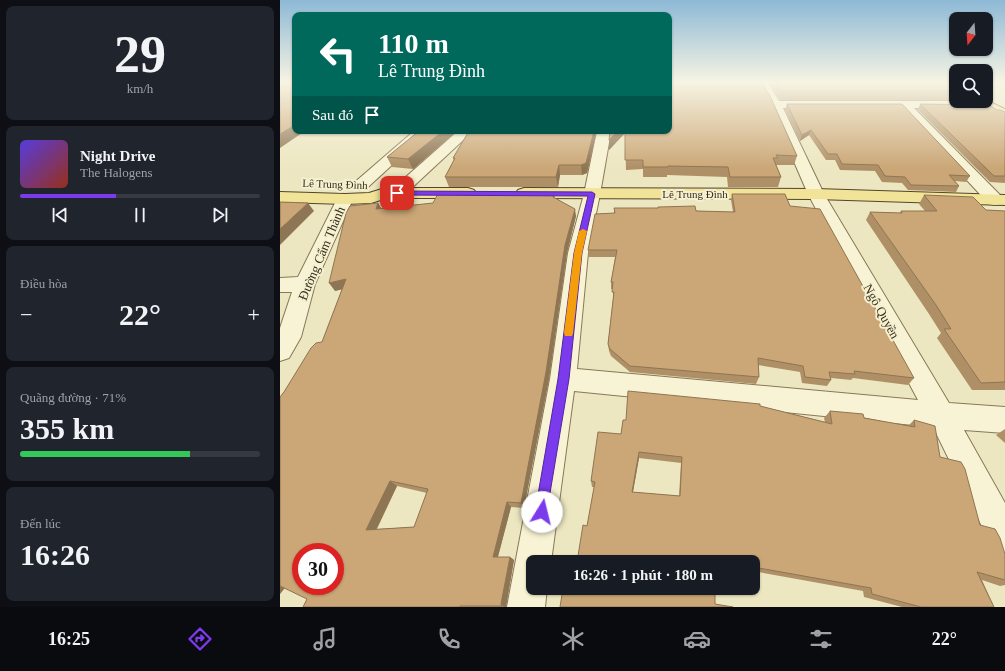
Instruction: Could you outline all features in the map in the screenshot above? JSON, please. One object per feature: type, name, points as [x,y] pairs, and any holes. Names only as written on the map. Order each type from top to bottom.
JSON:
[{"type":"main road","name":"Lê Trung Đình","points":[[280,182],[383,187],[391,193]]},
{"type":"main road","name":"Lê Trung Đình","points":[[280,197],[345,199],[371,198],[391,193],[486,193]]},
{"type":"main road","name":"Lê Trung Đình","points":[[509,193],[816,194],[1000,200]]},
{"type":"street","name":"Ngô Quyền","points":[[778,111],[816,194],[941,416],[1005,537]]},
{"type":"street","points":[[910,111],[1000,200]]},
{"type":"street","points":[[361,185],[419,134]]},
{"type":"street","points":[[391,193],[462,134]]},
{"type":"street","points":[[534,555],[563,379],[578,253],[592,194],[603,134]]},
{"type":"street","name":"Đường Cẩm Thành","points":[[280,351],[289,337],[305,284],[345,199]]},
{"type":"street","points":[[280,285],[305,284]]},
{"type":"street","points":[[563,379],[941,416],[1005,420]]},
{"type":"street","points":[[526,607],[528,595]]},
{"type":"building","points":[[280,111],[292,111],[292,127],[280,134]]},
{"type":"building","points":[[672,111],[777,111],[797,156],[776,155],[778,158],[773,158],[781,177],[730,177],[728,167],[643,167],[643,160],[625,160],[625,134],[672,134]]},
{"type":"building","points":[[791,111],[909,111],[970,176],[949,175],[959,186],[911,185],[905,177],[885,176],[878,165],[842,164],[837,154],[828,154],[811,130],[802,135]]},
{"type":"building","points":[[928,111],[1005,112],[1005,176],[994,176]]},
{"type":"building","points":[[415,134],[439,134],[408,159],[387,157]]},
{"type":"building","points":[[467,134],[593,134],[586,163],[581,165],[559,165],[556,177],[445,177],[455,158],[453,158]]},
{"type":"building","points":[[610,134],[615,134],[609,140]]},
{"type":"building","points":[[439,192],[554,193],[553,197],[575,209],[565,245],[546,372],[521,503],[507,502],[493,557],[510,557],[501,604],[502,606],[303,607],[307,599],[299,595],[344,595],[344,543],[292,543],[292,592],[280,586],[280,397],[311,348],[316,343],[322,342],[346,279],[329,283],[346,213],[350,206],[378,203],[376,209],[433,203]],"holes":[[[390,481],[428,489],[414,527],[366,530]]]},
{"type":"building","points":[[732,194],[785,194],[790,206],[820,209],[914,378],[854,371],[855,374],[829,372],[831,380],[805,377],[803,366],[758,358],[759,377],[630,366],[610,349],[608,344],[614,292],[612,292],[613,282],[611,282],[617,250],[588,250],[595,214],[615,213],[614,208],[695,206],[696,211],[735,212]]},
{"type":"building","points":[[924,195],[973,197],[986,210],[1005,211],[1005,382],[981,383],[944,329],[951,329],[936,305],[870,212],[902,213],[901,211],[937,211]]},
{"type":"building","points":[[280,202],[308,203],[280,229]]},
{"type":"building","points":[[628,391],[760,404],[760,406],[832,424],[830,411],[863,414],[864,418],[915,427],[914,420],[935,426],[940,457],[961,462],[965,469],[980,525],[995,529],[1000,538],[1005,554],[1005,580],[977,572],[994,607],[921,607],[872,594],[871,588],[760,568],[760,555],[578,555],[583,525],[587,526],[595,482],[591,481],[598,432],[621,434],[623,420],[626,420]],"holes":[[[639,452],[682,457],[680,496],[632,492]]]},
{"type":"building","points":[[562,595],[715,595],[715,604],[733,607],[560,607]]},
{"type":"slow traffic","points":[[568,333],[578,253],[583,231]]},
{"type":"route","points":[[397,193],[592,194],[578,253],[563,379],[542,512]]}]
